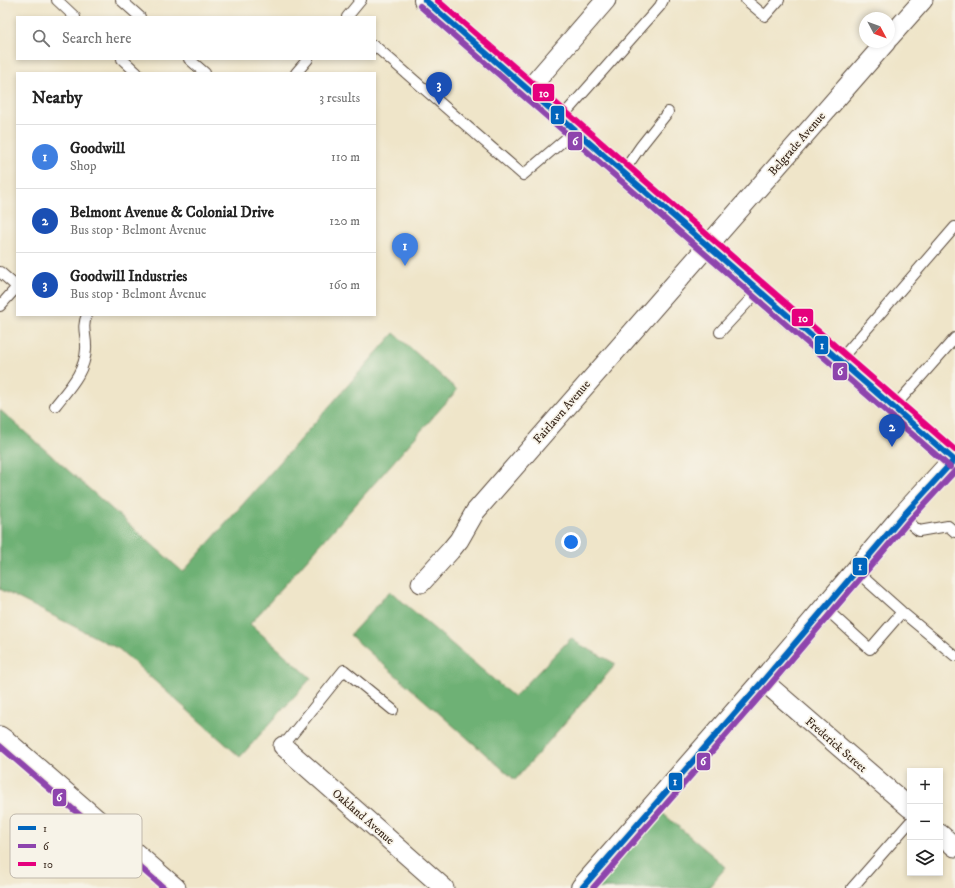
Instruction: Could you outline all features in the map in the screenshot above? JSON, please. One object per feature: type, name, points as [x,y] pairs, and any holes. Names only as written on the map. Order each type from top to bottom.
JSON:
[{"type":"main road","points":[[425,0],[954,460],[902,517],[763,681],[583,888]]},
{"type":"street","points":[[529,89],[606,0]]},
{"type":"street","points":[[895,31],[923,0]]},
{"type":"street","name":"Belgrade Avenue","points":[[708,245],[881,48]]},
{"type":"street","name":"Fairlawn Avenue","points":[[422,583],[459,540],[475,512],[708,245]]},
{"type":"street","name":"Frederick Street","points":[[763,681],[907,805]]},
{"type":"street","points":[[0,736],[8,741],[89,814]]},
{"type":"street","name":"Oakland Avenue","points":[[283,746],[444,888]]},
{"type":"street","points":[[943,837],[955,847]]},
{"type":"street","points":[[142,862],[169,886]]},
{"type":"lane","points":[[57,0],[74,16]]},
{"type":"lane","points":[[120,0],[139,16]]},
{"type":"lane","points":[[348,16],[361,0]]},
{"type":"lane","points":[[376,47],[523,175],[569,124],[660,6],[663,0]]},
{"type":"lane","points":[[746,0],[765,16],[779,0]]},
{"type":"lane","points":[[123,60],[136,72]]},
{"type":"lane","points":[[189,60],[204,72]]},
{"type":"lane","points":[[297,72],[307,60]]},
{"type":"lane","points":[[623,172],[668,112]]},
{"type":"lane","points":[[840,360],[955,227]]},
{"type":"lane","points":[[0,272],[16,286]]},
{"type":"lane","points":[[0,306],[16,288]]},
{"type":"lane","points":[[720,332],[759,290]]},
{"type":"lane","points":[[55,406],[80,374],[86,349],[84,322],[87,316]]},
{"type":"lane","points":[[894,407],[955,338]]},
{"type":"lane","points":[[902,517],[919,531],[948,526],[955,532]]},
{"type":"lane","points":[[856,571],[955,656]]},
{"type":"lane","points":[[825,608],[870,649],[902,612]]},
{"type":"lane","points":[[283,746],[344,670],[393,710]]},
{"type":"lane","points":[[852,888],[907,825]]},
{"type":"green space","points":[[394,333],[457,390],[250,624],[311,678],[240,757],[119,649],[0,589],[0,410],[183,572]]},
{"type":"green space","points":[[390,591],[514,697],[571,638],[577,643],[616,664],[515,780],[350,635]]},
{"type":"green space","points":[[654,806],[726,867],[708,888],[582,888]]},
{"type":"transit line","name":"1","points":[[425,0],[954,460]]},
{"type":"transit line","name":"10","points":[[437,0],[955,450]]},
{"type":"transit line","name":"6","points":[[420,6],[950,467]]},
{"type":"transit line","name":"1","points":[[582,888],[763,681],[902,517],[954,460]]},
{"type":"transit line","name":"6","points":[[593,888],[769,686],[908,522],[955,471]]},
{"type":"transit line","name":"6","points":[[0,746],[79,814]]},
{"type":"transit line","name":"6","points":[[142,869],[164,888]]},
{"type":"place","name":"Goodwill Industries","points":[[439,105]]},
{"type":"place","name":"Goodwill","points":[[405,266]]},
{"type":"place","name":"Belmont Avenue & Colonial Drive","points":[[892,447]]}]
